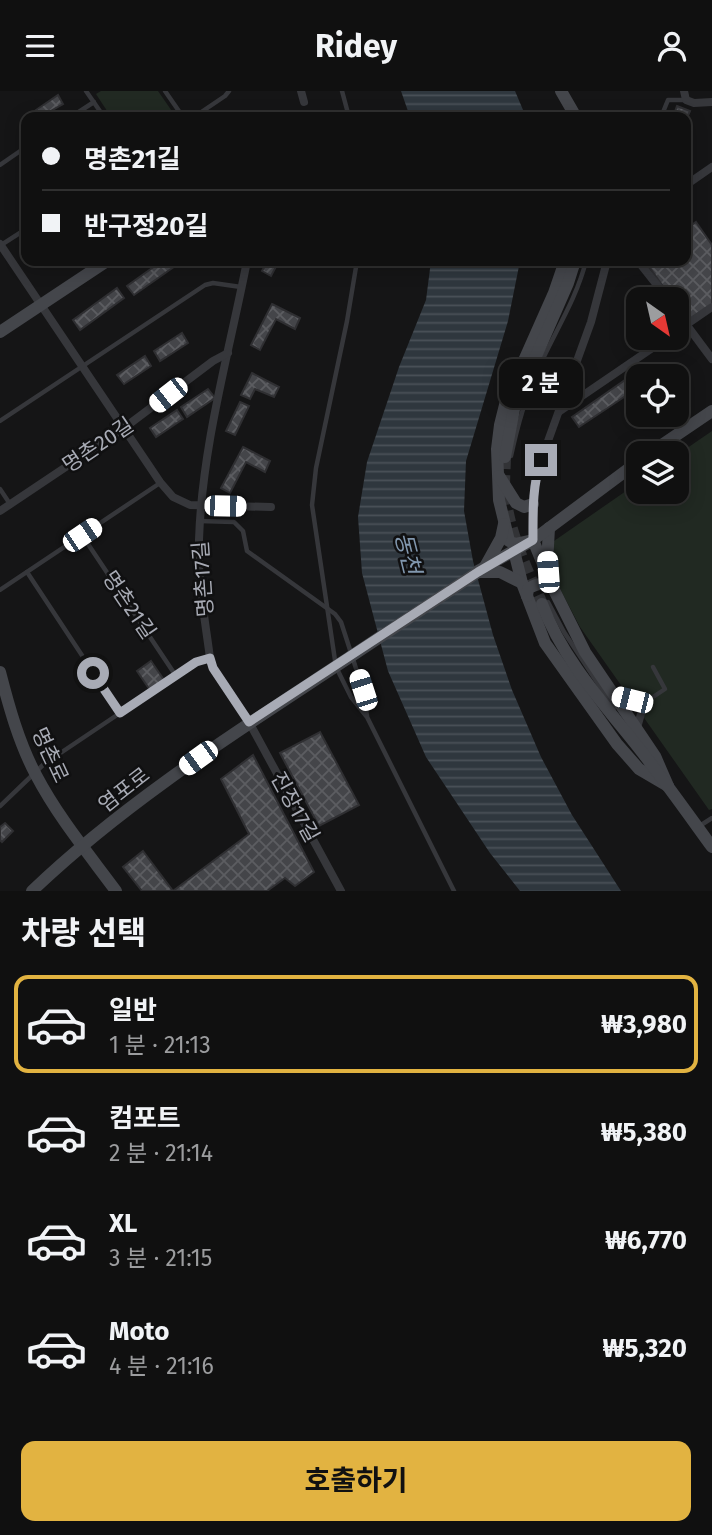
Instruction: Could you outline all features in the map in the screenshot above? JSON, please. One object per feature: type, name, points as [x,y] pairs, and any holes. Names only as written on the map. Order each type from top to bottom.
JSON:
[{"type":"main road","points":[[561,91],[573,112]]},
{"type":"main road","points":[[0,332],[100,266]]},
{"type":"main road","points":[[533,540],[512,543],[499,500],[498,437],[506,401],[563,266]]},
{"type":"main road","points":[[508,457],[515,404],[573,266]]},
{"type":"main road","points":[[668,441],[712,411]]},
{"type":"main road","points":[[481,570],[533,540],[626,471]]},
{"type":"main road","points":[[497,473],[516,503],[524,507],[533,505]]},
{"type":"main road","points":[[481,570],[501,538],[505,521]]},
{"type":"main road","points":[[548,572],[549,528]]},
{"type":"main road","points":[[533,540],[552,586],[585,652],[638,728],[655,756],[668,786]]},
{"type":"main road","points":[[514,551],[522,583],[545,643],[617,744],[639,769],[668,786]]},
{"type":"main road","points":[[481,570],[500,572],[522,583]]},
{"type":"main road","name":"염포로","points":[[32,891],[82,847],[249,722],[481,570]]},
{"type":"main road","points":[[527,596],[528,589],[534,585],[541,583],[552,586]]},
{"type":"main road","points":[[545,603],[547,618],[580,672],[712,847]]},
{"type":"main road","name":"명촌로","points":[[0,672],[34,773],[82,847],[117,891]]},
{"type":"street","points":[[301,91],[304,102]]},
{"type":"street","points":[[685,94],[694,103],[712,102]]},
{"type":"street","points":[[691,182],[712,167]]},
{"type":"street","points":[[0,245],[173,498],[202,506],[271,507]]},
{"type":"street","name":"명촌17길","points":[[246,266],[210,442],[199,542],[210,658],[213,668],[249,722]]},
{"type":"street","points":[[533,540],[535,477],[592,322],[606,266]]},
{"type":"street","points":[[642,266],[659,287]]},
{"type":"street","points":[[690,322],[712,307]]},
{"type":"street","points":[[690,328],[712,359]]},
{"type":"street","points":[[560,411],[649,350]]},
{"type":"street","name":"명촌20길","points":[[0,511],[124,428],[212,361],[228,353]]},
{"type":"street","points":[[614,695],[644,703],[638,728]]},
{"type":"street","name":"진장17길","points":[[249,722],[341,891]]},
{"type":"lane","points":[[86,91],[101,112]]},
{"type":"lane","points":[[165,91],[180,112]]},
{"type":"lane","points":[[201,112],[229,91]]},
{"type":"lane","points":[[342,91],[348,112]]},
{"type":"lane","points":[[664,112],[668,100],[685,94]]},
{"type":"lane","points":[[79,112],[94,102]]},
{"type":"lane","points":[[0,165],[21,150]]},
{"type":"lane","points":[[0,245],[21,232]]},
{"type":"lane","points":[[356,266],[313,486],[312,505],[336,667],[348,686],[351,698],[367,717],[454,891]]},
{"type":"lane","points":[[508,457],[535,376],[570,305],[584,266]]},
{"type":"lane","points":[[0,421],[205,285],[214,283],[242,288]]},
{"type":"lane","points":[[0,590],[160,482]]},
{"type":"lane","points":[[0,489],[10,504]]},
{"type":"lane","points":[[200,521],[234,521],[243,531],[247,551],[329,610],[341,622],[363,690],[367,717]]},
{"type":"lane","name":"명촌21길","points":[[82,535],[176,676]]},
{"type":"lane","points":[[27,572],[120,713]]},
{"type":"lane","points":[[0,806],[44,764],[196,662],[210,658]]},
{"type":"lane","points":[[644,703],[665,689],[653,667]]},
{"type":"lane","points":[[698,828],[712,818]]},
{"type":"shaded area","points":[[101,91],[158,91],[173,112],[108,112],[96,94]]},
{"type":"shaded area","points":[[712,431],[712,809],[709,810],[580,627],[558,585],[551,555],[554,541],[626,491],[626,504],[689,504],[689,447]]},
{"type":"water","points":[[401,91],[515,91],[524,112],[408,112]]},
{"type":"water","name":"동천","points":[[430,266],[519,266],[508,321],[466,461],[464,511],[473,561],[493,635],[512,690],[541,757],[572,815],[621,891],[520,891],[490,853],[426,757],[388,671],[362,573],[358,517],[367,462],[399,367],[426,300]]},
{"type":"building","points":[[58,95],[63,104],[49,112],[36,110]]},
{"type":"building","points":[[677,106],[690,111],[690,112],[675,112]]},
{"type":"building","points":[[696,222],[712,245],[712,305],[690,321],[690,287],[663,287],[649,266],[691,266],[691,226]]},
{"type":"building","points":[[155,266],[175,266],[134,295],[127,286]]},
{"type":"building","points":[[265,266],[276,266],[271,276],[262,271]]},
{"type":"building","points":[[117,288],[124,298],[80,330],[73,320]]},
{"type":"building","points":[[272,304],[300,318],[295,329],[276,319],[260,350],[251,345]]},
{"type":"building","points":[[182,333],[188,343],[160,361],[154,351]]},
{"type":"building","points":[[145,356],[151,366],[124,384],[117,375]]},
{"type":"building","points":[[252,373],[279,387],[274,397],[255,389],[250,399],[241,395]]},
{"type":"building","points":[[626,379],[626,396],[579,427],[572,417]]},
{"type":"building","points":[[208,389],[215,398],[187,417],[181,407]]},
{"type":"building","points":[[240,402],[249,406],[235,435],[226,431]]},
{"type":"building","points":[[177,410],[183,419],[156,437],[150,428]]},
{"type":"building","points":[[243,447],[270,461],[265,472],[246,462],[230,493],[221,488]]},
{"type":"building","points":[[151,661],[164,680],[150,690],[137,671]]},
{"type":"building","points":[[320,732],[359,805],[319,826],[280,753]]},
{"type":"building","points":[[253,755],[314,872],[295,886],[285,878],[267,891],[173,891],[249,834],[221,779]]},
{"type":"building","points":[[5,823],[13,831],[2,842],[0,827]]},
{"type":"building","points":[[143,851],[173,891],[142,891],[123,867]]},
{"type":"tunnel","points":[[505,457],[504,490],[510,523],[542,604]]},
{"type":"route","points":[[93,673],[120,713],[196,662],[210,658],[213,668],[249,722],[495,561],[533,540],[533,496],[535,477],[541,460]]}]
